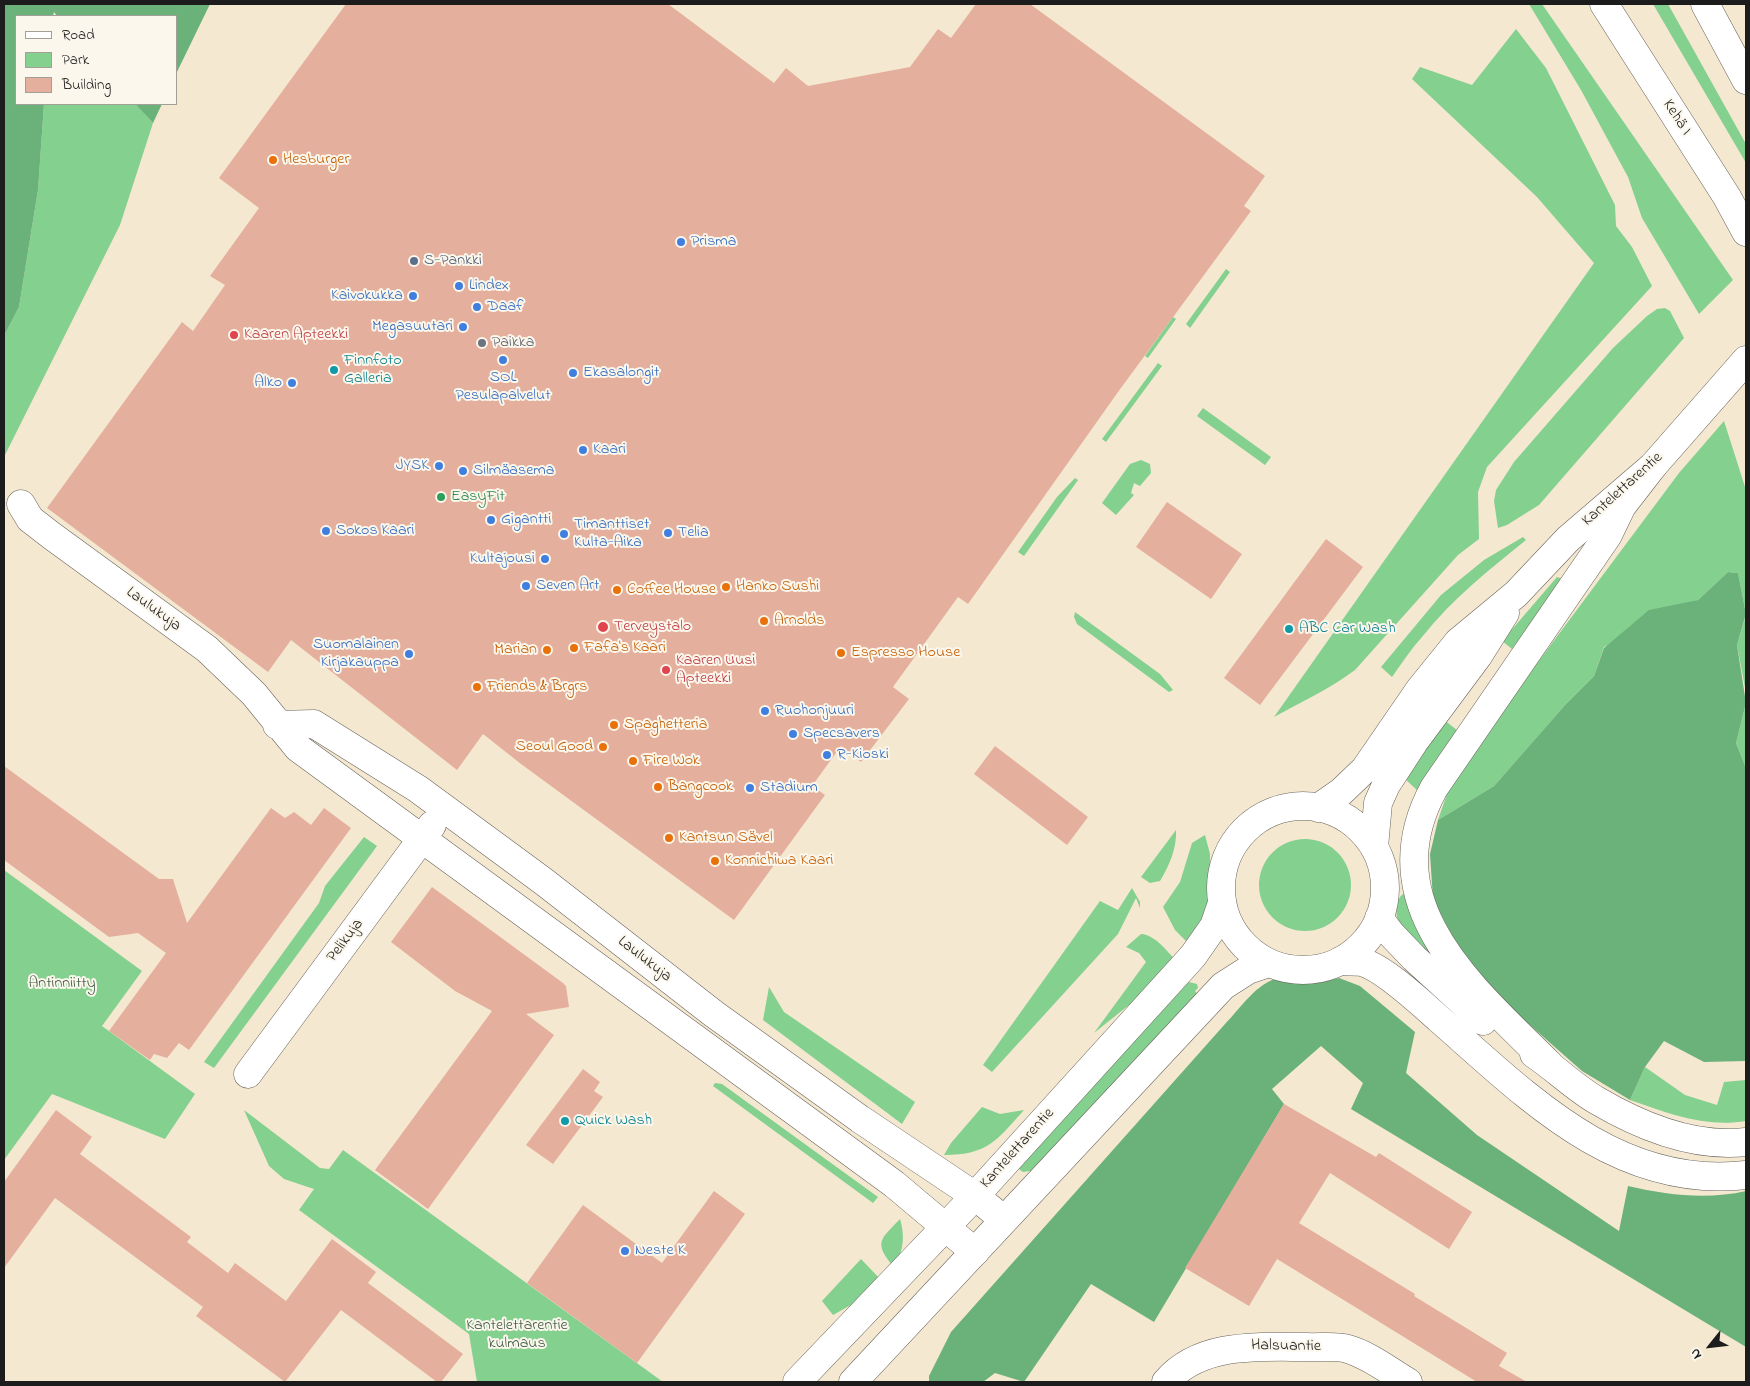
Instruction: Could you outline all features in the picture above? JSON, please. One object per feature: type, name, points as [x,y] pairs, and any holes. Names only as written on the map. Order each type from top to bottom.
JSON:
[{"type":"main road","name":"Kehä I","points":[[1604,4],[1727,197],[1746,232]]},
{"type":"main road","points":[[1705,4],[1746,80]]},
{"type":"main road","name":"Kantelettarentie","points":[[1318,808],[1341,792],[1365,768],[1420,688],[1458,642],[1516,594],[1568,539],[1660,458],[1746,360]]},
{"type":"main road","points":[[1549,1064],[1476,992],[1438,941],[1425,917],[1417,890],[1413,863],[1416,836],[1425,804],[1434,788],[1608,535],[1622,506],[1660,458]]},
{"type":"main road","name":"Laulukuja","points":[[21,504],[30,519],[207,649],[254,694],[277,726],[298,748],[894,1184],[975,1252]]},
{"type":"main road","name":"Kantelettarentie","points":[[1374,847],[1378,804],[1386,785],[1414,742],[1478,656],[1516,594]]},
{"type":"main road","name":"Laulukuja","points":[[277,726],[314,724],[444,808],[714,1014],[860,1119],[975,1196],[1003,1219]]},
{"type":"main road","name":"Pelikuja","points":[[248,1074],[444,808]]},
{"type":"main road","points":[[1287,808],[1318,808],[1335,813],[1351,821],[1364,833],[1374,847],[1381,864],[1385,882],[1384,900],[1379,918],[1364,943],[1340,961],[1323,968],[1305,970],[1287,968],[1269,963],[1252,953],[1238,939],[1228,922],[1222,903],[1223,870],[1228,855],[1238,838],[1252,824],[1268,814],[1287,808]]},
{"type":"main road","name":"Kantelettarentie","points":[[797,1382],[975,1196],[1193,956],[1214,926],[1222,903]]},
{"type":"main road","points":[[1379,918],[1391,934],[1414,958],[1480,1018],[1549,1064],[1596,1100],[1654,1128],[1692,1140],[1732,1144],[1746,1142]]},
{"type":"main road","points":[[1340,961],[1363,962],[1397,982],[1518,1088],[1556,1119],[1590,1140],[1637,1162],[1682,1173],[1734,1176],[1746,1174]]},
{"type":"main road","points":[[853,1382],[975,1252],[1003,1219],[1223,986],[1248,970],[1269,963]]},
{"type":"main road","name":"Halsuantie","points":[[1166,1382],[1188,1364],[1206,1356],[1242,1346],[1347,1348],[1365,1356],[1408,1382]]},
{"type":"green space","points":[[4,4],[210,4],[178,70],[178,15],[56,15],[54,12],[53,15],[15,15],[15,105],[44,105],[38,190],[19,307],[4,336]]},
{"type":"green space","points":[[1529,4],[1542,4],[1733,280],[1699,314],[1642,218],[1628,177],[1581,90]]},
{"type":"green space","points":[[1653,4],[1668,4],[1746,144],[1746,163]]},
{"type":"green space","points":[[1516,29],[1546,68],[1615,205],[1616,226],[1632,247],[1652,286],[1487,467],[1478,492],[1479,539],[1458,555],[1355,670],[1326,689],[1274,717],[1594,263],[1537,197],[1412,79],[1420,67],[1472,85]]},
{"type":"green space","points":[[44,105],[136,105],[153,123],[120,225],[4,457],[4,336],[19,307],[38,190]]},
{"type":"green space","points":[[136,105],[162,105],[153,123]]},
{"type":"green space","points":[[1226,269],[1230,272],[1190,328],[1186,324]]},
{"type":"green space","points":[[1665,308],[1670,311],[1684,338],[1539,505],[1507,525],[1498,528],[1494,501],[1496,490],[1514,462],[1613,348],[1647,316],[1657,309]]},
{"type":"green space","points":[[1173,317],[1176,319],[1148,358],[1145,356]]},
{"type":"green space","points":[[1158,363],[1162,366],[1106,442],[1102,439]]},
{"type":"green space","points":[[1203,408],[1271,457],[1265,465],[1197,416]]},
{"type":"green space","points":[[1724,421],[1746,490],[1746,614],[1738,573],[1728,572],[1698,600],[1687,603],[1604,647],[1594,676],[1565,705],[1494,786],[1438,820],[1450,785],[1476,745],[1679,473]]},
{"type":"green space","points":[[1141,460],[1150,464],[1151,473],[1140,486],[1134,483],[1131,493],[1134,495],[1116,515],[1102,503],[1130,464]]},
{"type":"green space","points":[[1075,478],[1078,480],[1024,556],[1018,552],[1057,497]]},
{"type":"green space","points":[[1523,537],[1526,540],[1498,562],[1446,610],[1414,646],[1392,677],[1381,667],[1441,595],[1484,560]]},
{"type":"green space","points":[[1728,572],[1738,573],[1746,614],[1737,645],[1746,703],[1736,743],[1746,768],[1746,1061],[1704,1062],[1664,1041],[1645,1067],[1630,1100],[1582,1071],[1498,997],[1463,957],[1433,899],[1430,854],[1438,820],[1494,786],[1565,705],[1594,676],[1604,648],[1649,610],[1698,600]]},
{"type":"green space","points":[[1557,577],[1563,579],[1512,649],[1502,641]]},
{"type":"green space","points":[[1075,612],[1160,674],[1173,690],[1169,692],[1077,624],[1074,617]]},
{"type":"green space","points":[[1746,615],[1746,693],[1737,645]]},
{"type":"green space","points":[[1746,703],[1746,768],[1736,743]]},
{"type":"green space","points":[[1444,720],[1457,730],[1419,792],[1404,778]]},
{"type":"green space","points":[[1176,830],[1172,857],[1160,881],[1150,883],[1141,877]]},
{"type":"green space","points":[[1205,835],[1210,854],[1209,907],[1190,945],[1175,930],[1163,907],[1180,882],[1192,843]]},
{"type":"green space","points":[[364,837],[377,846],[214,1068],[204,1062],[319,903],[325,886]]},
{"type":"green space","points":[[1305,839],[1323,843],[1338,852],[1347,867],[1351,885],[1347,903],[1338,918],[1323,927],[1305,931],[1287,927],[1272,918],[1263,903],[1259,885],[1263,867],[1272,852],[1287,843]]},
{"type":"green space","name":"Antinniitty","points":[[4,870],[142,971],[102,1026],[195,1094],[165,1139],[52,1094],[4,1160]]},
{"type":"green space","points":[[1132,888],[1140,902],[1140,908],[1136,898],[1118,934],[992,1072],[983,1065],[1100,901],[1118,910]]},
{"type":"green space","points":[[1407,892],[1443,968],[1402,930],[1396,908],[1399,899]]},
{"type":"green space","points":[[1141,934],[1152,937],[1177,961],[1154,985],[1094,1033],[1146,962],[1139,953],[1126,947]]},
{"type":"green space","points":[[1279,978],[1318,983],[1339,978],[1360,986],[1415,1032],[1406,1073],[1477,1135],[1619,1231],[1628,1186],[1657,1192],[1702,1196],[1746,1191],[1746,1347],[1351,1109],[1363,1083],[1321,1046],[1272,1089],[1284,1104],[1154,1322],[1091,1284],[1024,1382],[995,1373],[983,1382],[929,1382],[929,1376],[951,1332],[1249,997],[1263,985]]},
{"type":"green space","points":[[1189,982],[1197,984],[1198,988],[1195,991],[1200,997],[1037,1170],[1023,1172],[1016,1167]]},
{"type":"green space","points":[[769,987],[784,1012],[915,1102],[902,1124],[763,1020]]},
{"type":"green space","points":[[1645,1067],[1685,1095],[1717,1105],[1724,1082],[1746,1080],[1746,1121],[1731,1123],[1701,1121],[1672,1114],[1630,1100]]},
{"type":"green space","points":[[715,1083],[722,1084],[878,1197],[873,1203],[713,1086]]},
{"type":"green space","points":[[982,1107],[1000,1114],[1024,1110],[1006,1130],[982,1149],[944,1155],[951,1143]]},
{"type":"green space","name":"Kantelettarentie kulmaus","points":[[244,1110],[320,1168],[329,1169],[343,1150],[663,1382],[477,1382],[469,1334],[299,1210],[314,1189],[284,1179],[269,1166]]},
{"type":"green space","points":[[900,1219],[903,1231],[902,1244],[897,1261],[893,1266],[881,1246],[884,1236]]},
{"type":"green space","points":[[861,1259],[881,1280],[858,1301],[833,1315],[822,1301]]},
{"type":"building","name":"Kaari","points":[[346,4],[668,4],[774,83],[786,68],[808,86],[910,67],[938,29],[951,38],[976,4],[1030,4],[1265,176],[1244,206],[1251,211],[1118,392],[968,604],[958,597],[893,687],[909,699],[861,762],[841,746],[812,786],[825,795],[734,920],[483,734],[457,770],[291,640],[268,672],[47,508],[182,322],[193,331],[225,285],[210,276],[259,208],[219,178]]},
{"type":"building","points":[[1167,502],[1242,554],[1211,599],[1136,547]]},
{"type":"building","name":"ABC Car Wash","points":[[1326,539],[1363,567],[1260,705],[1224,678]]},
{"type":"building","points":[[995,746],[1088,817],[1067,845],[974,774]]},
{"type":"building","points":[[4,766],[159,879],[173,879],[187,923],[271,808],[285,818],[294,812],[311,825],[324,808],[351,828],[189,1050],[179,1043],[167,1058],[154,1054],[150,1060],[109,1031],[166,953],[138,933],[109,937],[4,860]]},
{"type":"building","points":[[432,887],[563,983],[566,986],[569,1007],[526,1014],[554,1035],[428,1209],[375,1170],[492,1011],[455,991],[391,942]]},
{"type":"building","name":"Quick Wash","points":[[583,1069],[600,1082],[594,1091],[603,1097],[553,1164],[526,1145]]},
{"type":"building","points":[[1284,1104],[1376,1157],[1379,1153],[1472,1212],[1449,1249],[1330,1173],[1299,1223],[1507,1353],[1499,1366],[1527,1382],[1477,1382],[1277,1259],[1249,1306],[1185,1268]]},
{"type":"building","points":[[56,1110],[92,1137],[80,1154],[191,1237],[187,1242],[228,1273],[235,1263],[286,1301],[332,1239],[376,1272],[368,1283],[463,1354],[441,1382],[437,1382],[341,1310],[285,1382],[196,1316],[203,1307],[55,1198],[4,1268],[4,1182]]},
{"type":"building","points":[[714,1191],[745,1214],[637,1363],[527,1283],[583,1205],[662,1263]]},
{"type":"place","name":"Hesburger","points":[[273,160]]},
{"type":"place","name":"Prisma","points":[[681,242]]},
{"type":"place","name":"S-Pankki","points":[[414,261]]},
{"type":"place","name":"Lindex","points":[[459,286]]},
{"type":"place","name":"Kaivokukka","points":[[413,296]]},
{"type":"place","name":"Daaf","points":[[477,307]]},
{"type":"place","name":"Megasuutari","points":[[463,327]]},
{"type":"place","name":"Kaaren Apteekki","points":[[234,335]]},
{"type":"place","name":"Paikka","points":[[482,343]]},
{"type":"place","name":"SOL Pesulapalvelut","points":[[503,360]]},
{"type":"place","name":"Finnfoto Galleria","points":[[334,370]]},
{"type":"place","name":"Ekasalongit","points":[[573,373]]},
{"type":"place","name":"Alko","points":[[292,383]]},
{"type":"place","name":"Kaari","points":[[583,450]]},
{"type":"place","name":"JYSK","points":[[439,466]]},
{"type":"place","name":"Silmäasema","points":[[463,471]]},
{"type":"place","name":"EasyFit","points":[[441,497]]},
{"type":"place","name":"Gigantti","points":[[491,520]]},
{"type":"place","name":"Sokos Kaari","points":[[326,531]]},
{"type":"place","name":"Telia","points":[[668,533]]},
{"type":"place","name":"Timanttiset Kulta-Aika","points":[[564,534]]},
{"type":"place","name":"Kultajousi","points":[[545,559]]},
{"type":"place","name":"Seven Art","points":[[526,586]]},
{"type":"place","name":"Hanko Sushi","points":[[726,587]]},
{"type":"place","name":"Coffee House","points":[[617,590]]},
{"type":"place","name":"Arnolds","points":[[764,621]]},
{"type":"place","name":"Terveystalo","points":[[603,627]]},
{"type":"place","name":"ABC Car Wash","points":[[1289,629]]},
{"type":"place","name":"Fafa's Kaari","points":[[574,648]]},
{"type":"place","name":"Marian","points":[[547,650]]},
{"type":"place","name":"Espresso House","points":[[841,653]]},
{"type":"place","name":"Suomalainen Kirjakauppa","points":[[409,654]]},
{"type":"place","name":"Kaaren Uusi Apteekki","points":[[666,670]]},
{"type":"place","name":"Friends & Brgrs","points":[[477,687]]},
{"type":"place","name":"Ruohonjuuri","points":[[765,711]]},
{"type":"place","name":"Spaghetteria","points":[[614,725]]},
{"type":"place","name":"Specsavers","points":[[793,734]]},
{"type":"place","name":"Seoul Good","points":[[603,747]]},
{"type":"place","name":"R-Kioski","points":[[827,755]]},
{"type":"place","name":"Fire Wok","points":[[633,761]]},
{"type":"place","name":"Bangcook","points":[[658,787]]},
{"type":"place","name":"Stadium","points":[[750,788]]},
{"type":"place","name":"Kantsun Sävel","points":[[669,838]]},
{"type":"place","name":"Konnichiwa Kaari","points":[[715,861]]},
{"type":"place","name":"Quick Wash","points":[[565,1121]]},
{"type":"place","name":"Neste K","points":[[625,1251]]}]
